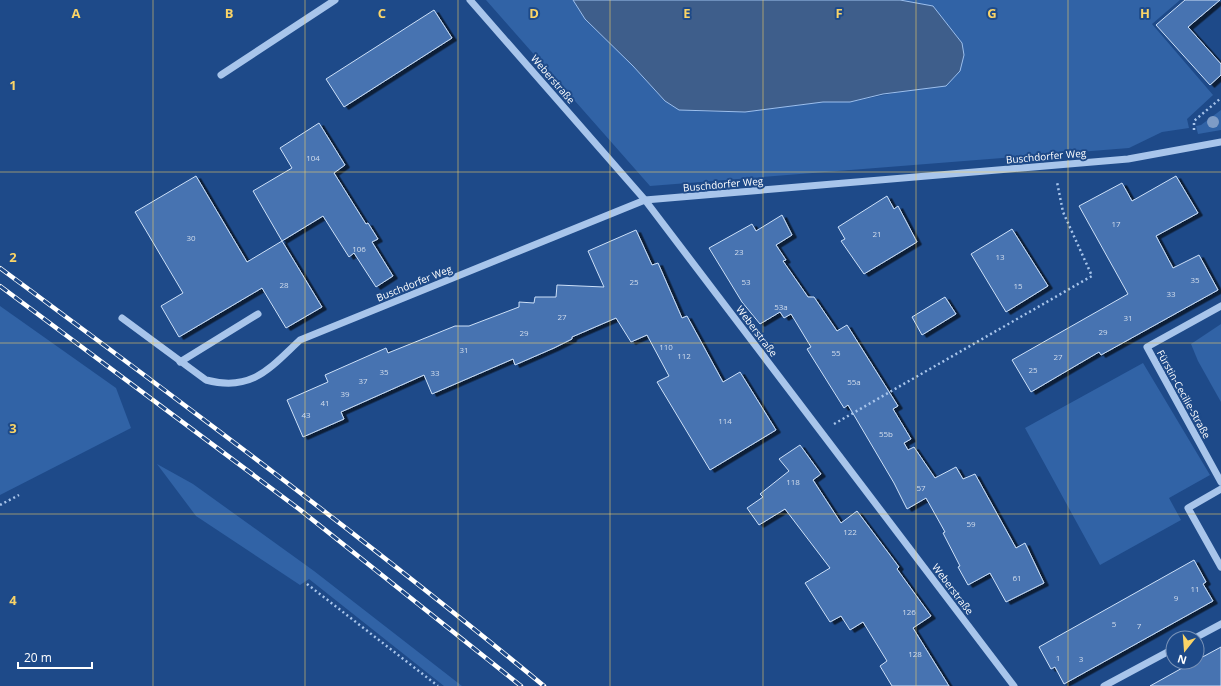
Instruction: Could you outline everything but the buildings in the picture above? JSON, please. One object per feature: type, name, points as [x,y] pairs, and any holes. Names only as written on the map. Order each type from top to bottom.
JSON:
[{"type":"street","points":[[222,75],[335,0]]},
{"type":"street","name":"Weberstraße","points":[[470,0],[645,200],[1014,686]]},
{"type":"street","name":"Buschdorfer Weg","points":[[180,362],[206,380],[221,384],[239,383],[264,373],[300,340],[645,200],[1128,159],[1221,142]]},
{"type":"street","name":"Fürstin-Cecilie-Straße","points":[[1221,306],[1147,347],[1221,482]]},
{"type":"street","points":[[122,318],[180,362],[258,314]]},
{"type":"street","points":[[1221,488],[1188,508],[1221,567]]},
{"type":"street","points":[[1205,633],[1221,624]]},
{"type":"street","points":[[1104,686],[1165,654]]},
{"type":"path","points":[[1193,148],[1194,121],[1221,98]]},
{"type":"path","points":[[821,432],[1092,276],[1063,212],[1054,166]]},
{"type":"path","points":[[0,505],[20,495]]},
{"type":"path","points":[[307,584],[438,686]]},
{"type":"shaded area","points":[[486,0],[573,0],[585,19],[633,66],[665,101],[694,111],[745,112],[823,102],[850,102],[904,91],[962,43],[933,6],[900,0],[1180,0],[1152,24],[1213,95],[1187,119],[1189,128],[1162,132],[1129,148],[650,186]]},
{"type":"shaded area","points":[[573,0],[900,0],[933,6],[962,43],[964,55],[960,71],[946,86],[883,94],[850,102],[823,102],[745,112],[679,110],[665,101],[633,66],[585,19]]},
{"type":"shaded area","points":[[1221,110],[1221,130],[1198,134],[1196,126],[1201,125]]},
{"type":"shaded area","points":[[0,306],[116,388],[131,428],[0,495]]},
{"type":"shaded area","points":[[1221,324],[1221,402],[1198,361],[1191,344]]},
{"type":"shaded area","points":[[1143,363],[1210,475],[1169,498],[1181,520],[1100,565],[1025,428]]},
{"type":"shaded area","points":[[157,464],[193,484],[314,571],[462,686],[444,686],[309,579],[300,585],[196,516]]},
{"type":"railway","points":[[0,268],[343,525],[544,686]]},
{"type":"railway","points":[[0,286],[299,509],[521,686]]}]
